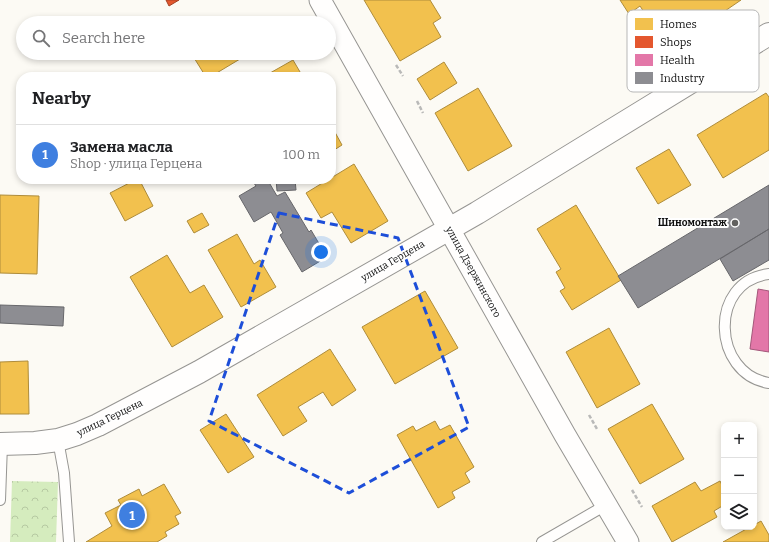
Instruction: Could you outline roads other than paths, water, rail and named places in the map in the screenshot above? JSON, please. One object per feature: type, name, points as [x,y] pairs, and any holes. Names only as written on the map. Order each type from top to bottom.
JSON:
[{"type":"street","name":"улица Дзержинского","points":[[320,0],[329,16]]},
{"type":"street","name":"улица Дзержинского","points":[[336,28],[565,436],[628,542]]},
{"type":"street","name":"улица Герцена","points":[[759,40],[769,34]]},
{"type":"street","name":"улица Герцена","points":[[1,444],[35,443],[58,440],[98,425],[199,372],[449,229],[675,92]]},
{"type":"lane","points":[[769,274],[759,275],[743,284],[733,294],[725,311],[724,329],[729,350],[736,364],[749,376],[769,383]]},
{"type":"lane","points":[[58,440],[64,473],[69,542]]},
{"type":"lane","points":[[0,500],[1,444]]},
{"type":"lane","points":[[542,542],[606,505]]},
{"type":"place","name":"Шиномонтаж","points":[[735,223]]},
{"type":"place","name":"Замена масла","points":[[132,515]]}]
